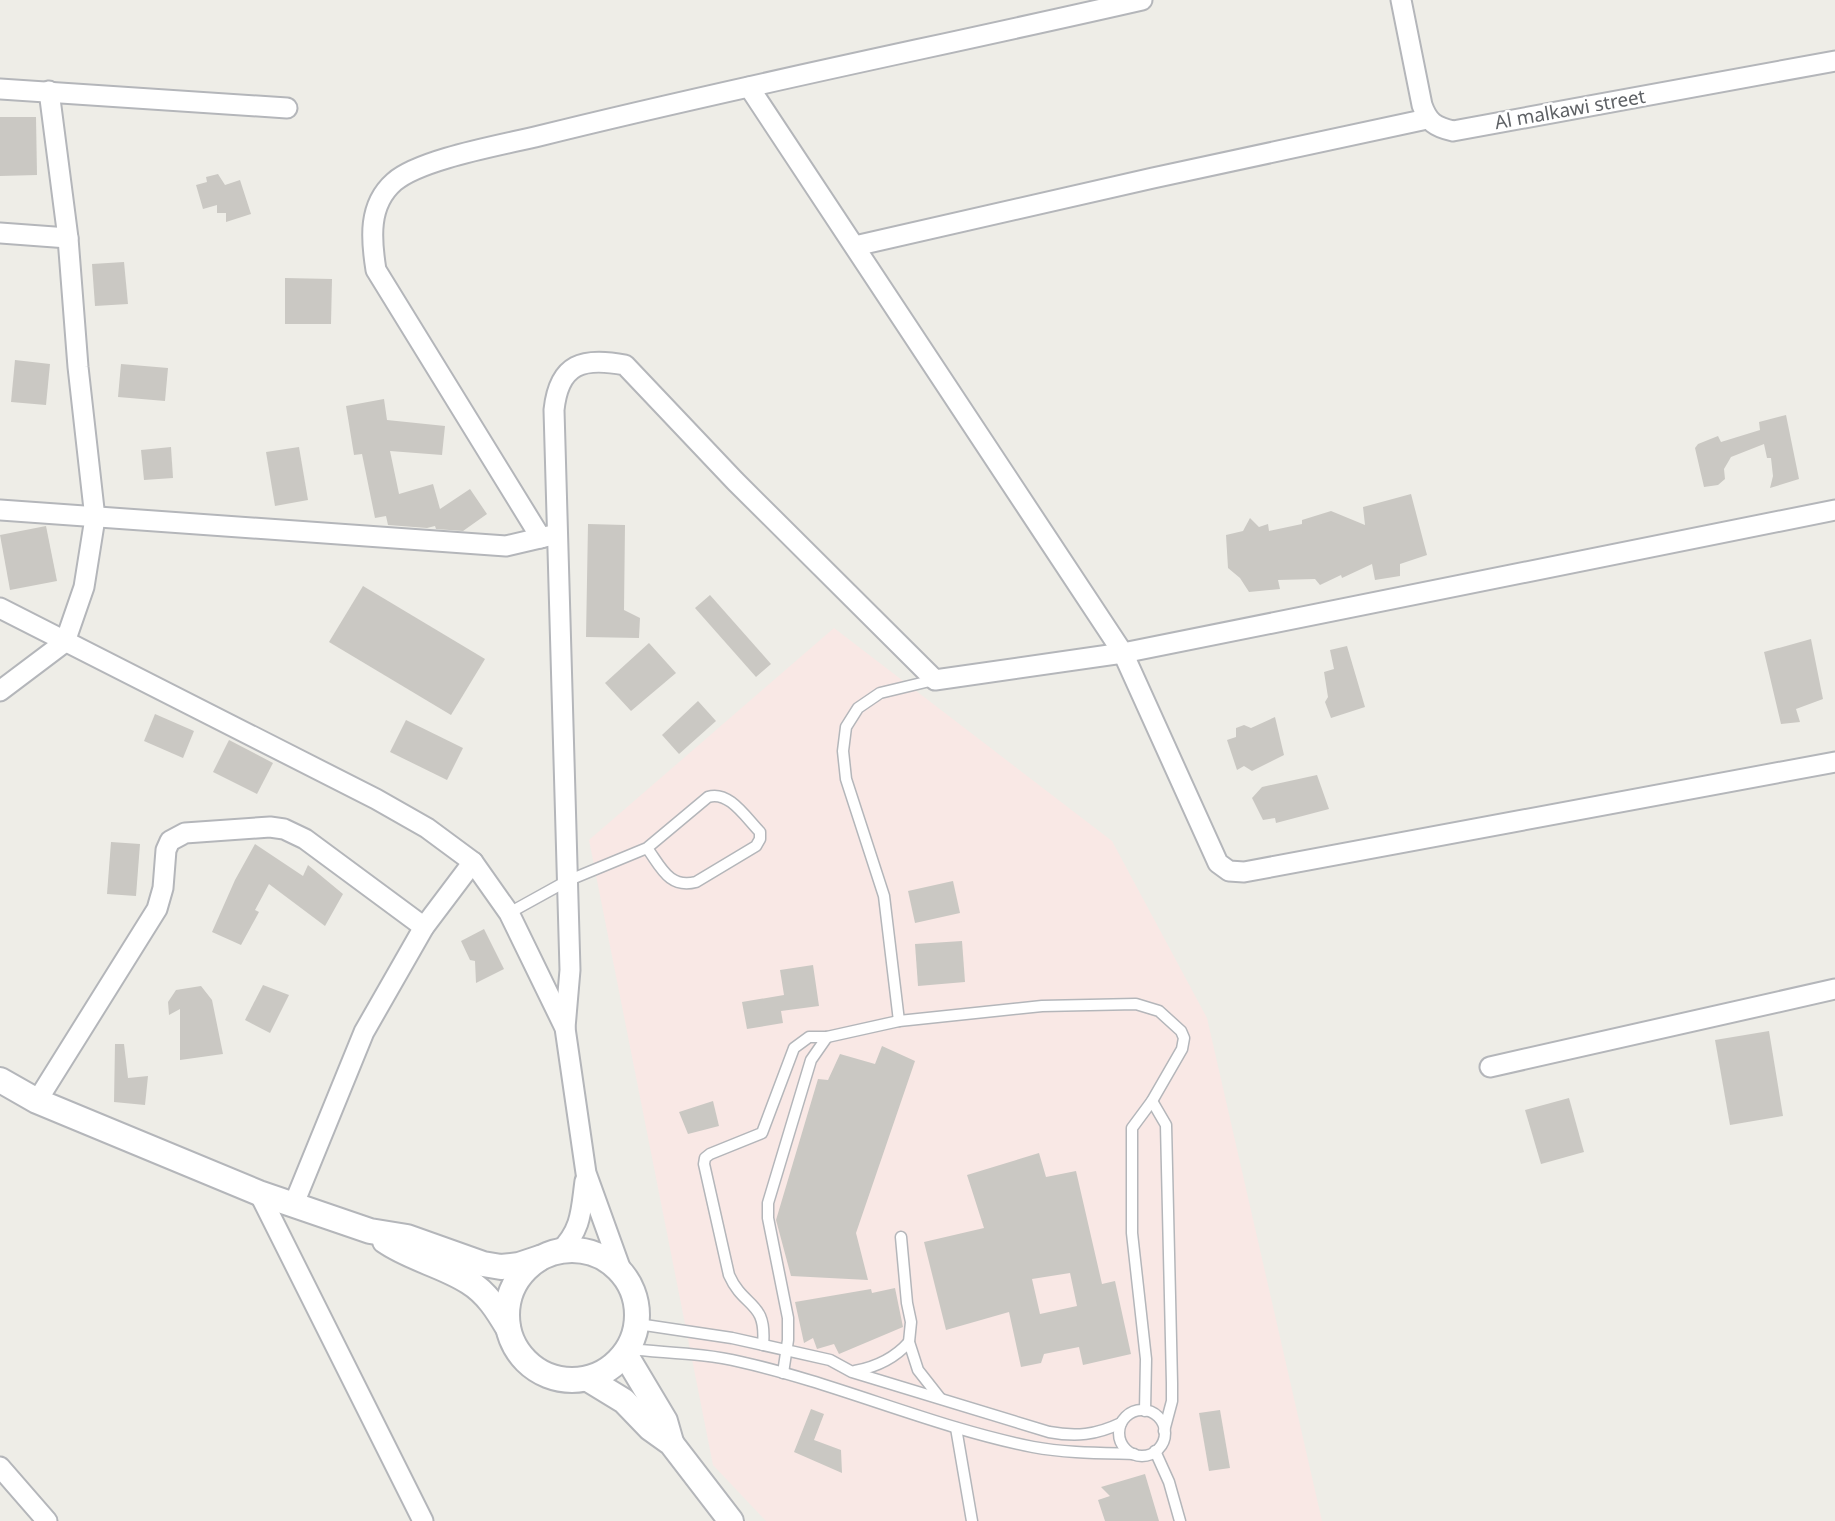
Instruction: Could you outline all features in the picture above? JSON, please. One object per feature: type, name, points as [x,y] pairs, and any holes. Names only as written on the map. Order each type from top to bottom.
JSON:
[{"type":"street","points":[[549,536],[376,270],[371,240],[375,210],[392,183],[415,167],[749,87],[1142,0]]},
{"type":"street","points":[[855,246],[1427,119],[1401,0]]},
{"type":"street","name":"Al malkawi street","points":[[1427,119],[1438,127],[1453,131],[1835,61]]},
{"type":"street","points":[[749,87],[1124,653],[1218,863],[1229,871],[1244,872],[1835,762]]},
{"type":"street","points":[[0,89],[287,108]]},
{"type":"street","points":[[0,691],[65,642],[84,587],[95,518],[78,367],[68,238],[49,91]]},
{"type":"street","points":[[0,233],[68,238]]},
{"type":"street","points":[[370,1231],[399,1251],[469,1282],[485,1295],[508,1328],[515,1348],[529,1364],[546,1376],[567,1381],[588,1379],[609,1370],[627,1352],[638,1324],[638,1305],[632,1286],[621,1270],[586,1172],[565,1028],[570,970],[549,536],[556,388],[564,375],[583,362],[606,361],[625,365],[735,481],[935,680],[1124,653],[1835,510]]},
{"type":"street","points":[[0,510],[506,546],[549,536]]},
{"type":"street","points":[[0,608],[376,799],[427,828],[473,862],[509,913],[565,1028]]},
{"type":"street","points":[[37,1101],[157,909],[163,888],[166,850],[176,836],[252,827],[284,829],[305,839],[424,928]]},
{"type":"street","points":[[293,1206],[364,1032],[424,928],[473,862]]},
{"type":"street","points":[[1490,1067],[1835,989]]},
{"type":"street","points":[[0,1080],[37,1101],[259,1193],[370,1231],[407,1237],[483,1264],[501,1267],[519,1265],[550,1254],[582,1250],[603,1257],[621,1270]]},
{"type":"street","points":[[508,1328],[507,1308],[512,1288],[524,1271],[570,1240],[578,1228],[586,1172]]},
{"type":"street","points":[[259,1193],[423,1521]]},
{"type":"street","points":[[627,1352],[664,1421],[671,1443]]},
{"type":"street","points":[[588,1379],[624,1401],[650,1428],[671,1443],[731,1521]]},
{"type":"street","points":[[0,1466],[47,1521]]},
{"type":"lane","points":[[899,1021],[884,896],[846,779],[843,751],[846,727],[858,708],[880,693],[935,680]]},
{"type":"lane","points":[[509,913],[567,881],[647,848],[708,797],[716,794],[726,797],[760,832],[756,846],[696,882],[685,885],[671,880],[647,848]]},
{"type":"lane","points":[[763,1345],[765,1325],[762,1317],[735,1290],[729,1275],[704,1164],[705,1158],[710,1154],[762,1133],[794,1048],[809,1037],[827,1037],[899,1021],[1042,1006],[1136,1004],[1159,1011],[1181,1031],[1184,1038],[1182,1049],[1152,1101],[1132,1128],[1132,1233],[1146,1359],[1145,1410]]},
{"type":"lane","points":[[783,1373],[788,1318],[768,1218],[768,1203],[811,1060],[827,1037]]},
{"type":"lane","points":[[627,1352],[723,1358],[783,1373],[957,1428],[1032,1446],[1065,1452],[1141,1455],[1155,1451],[1164,1439],[1172,1401],[1172,1383],[1166,1125],[1152,1101]]},
{"type":"lane","points":[[901,1237],[911,1322],[909,1342],[918,1370],[941,1399]]},
{"type":"lane","points":[[638,1324],[693,1331],[830,1360],[852,1372],[1049,1432],[1070,1436],[1097,1433],[1121,1423],[1131,1413],[1145,1410],[1158,1418],[1164,1431]]},
{"type":"lane","points":[[852,1372],[883,1362],[901,1351],[909,1342]]},
{"type":"lane","points":[[1121,1423],[1119,1438],[1122,1445],[1134,1454]]},
{"type":"lane","points":[[957,1428],[972,1521]]},
{"type":"lane","points":[[1155,1451],[1169,1482],[1180,1521]]},
{"type":"shaded area","points":[[834,628],[1112,841],[1207,1018],[1322,1521],[766,1521],[713,1465],[589,840]]},
{"type":"building","points":[[0,117],[36,117],[37,175],[0,176]]},
{"type":"building","points":[[218,174],[225,185],[240,180],[251,214],[226,222],[226,213],[217,213],[217,205],[203,209],[196,185],[207,182],[206,177]]},
{"type":"building","points":[[124,262],[128,304],[95,306],[92,264]]},
{"type":"building","points":[[285,278],[332,279],[331,324],[285,324]]},
{"type":"building","points":[[15,360],[50,364],[46,405],[11,402]]},
{"type":"building","points":[[121,364],[168,368],[165,401],[118,397]]},
{"type":"building","points":[[384,399],[387,420],[445,426],[442,455],[390,451],[399,494],[433,484],[440,509],[470,489],[487,514],[463,531],[436,529],[435,526],[427,528],[388,525],[386,516],[375,518],[362,454],[354,455],[346,406]]},
{"type":"building","points":[[1786,415],[1799,479],[1770,488],[1773,476],[1771,458],[1767,458],[1764,444],[1731,457],[1724,469],[1725,479],[1718,485],[1704,487],[1695,448],[1698,444],[1718,436],[1721,442],[1760,430],[1759,422]]},
{"type":"building","points":[[171,447],[173,478],[144,480],[141,450]]},
{"type":"building","points":[[299,447],[308,500],[275,506],[266,452]]},
{"type":"building","points":[[1411,494],[1427,555],[1400,564],[1400,576],[1375,580],[1372,564],[1320,585],[1315,579],[1278,580],[1280,589],[1249,592],[1240,578],[1228,568],[1226,535],[1243,531],[1250,518],[1259,527],[1268,524],[1269,531],[1302,524],[1302,520],[1331,511],[1365,525],[1363,507]]},
{"type":"building","points":[[588,524],[625,525],[624,610],[640,618],[639,638],[586,637]]},
{"type":"building","points":[[46,526],[57,581],[10,590],[0,535]]},
{"type":"building","points":[[363,586],[485,659],[451,715],[329,642]]},
{"type":"building","points":[[710,595],[771,664],[756,677],[695,608]]},
{"type":"building","points":[[1811,639],[1823,699],[1796,709],[1800,722],[1781,724],[1764,652]]},
{"type":"building","points":[[649,643],[676,673],[631,711],[605,683]]},
{"type":"building","points":[[1347,646],[1365,707],[1331,718],[1325,702],[1328,697],[1324,672],[1334,669],[1330,650]]},
{"type":"building","points":[[698,701],[716,721],[679,754],[662,735]]},
{"type":"building","points":[[155,714],[194,731],[183,758],[144,741]]},
{"type":"building","points":[[1275,717],[1284,755],[1252,771],[1244,766],[1237,770],[1227,740],[1236,737],[1236,728],[1244,725],[1251,728]]},
{"type":"building","points":[[406,720],[463,748],[447,780],[390,752]]},
{"type":"building","points":[[229,740],[273,763],[257,794],[213,772]]},
{"type":"building","points":[[1317,775],[1329,809],[1276,823],[1275,818],[1263,820],[1252,798],[1262,787]]},
{"type":"building","points":[[111,842],[140,844],[136,896],[107,894]]},
{"type":"building","points":[[255,844],[303,876],[308,865],[343,894],[325,926],[269,884],[255,910],[259,912],[241,945],[212,932],[235,880]]},
{"type":"building","points":[[953,881],[960,913],[915,923],[908,891]]},
{"type":"building","points":[[484,929],[504,969],[476,983],[475,961],[470,960],[461,941]]},
{"type":"building","points":[[962,941],[965,982],[918,986],[915,944]]},
{"type":"building","points":[[813,965],[819,1006],[781,1011],[783,1023],[747,1029],[742,1002],[784,995],[780,970]]},
{"type":"building","points":[[263,985],[289,995],[270,1033],[245,1020]]},
{"type":"building","points":[[201,986],[212,1000],[223,1054],[180,1060],[180,1009],[169,1015],[168,1002],[176,990]]},
{"type":"building","points":[[1769,1031],[1783,1116],[1730,1125],[1715,1040]]},
{"type":"building","points":[[115,1044],[124,1044],[128,1078],[148,1076],[145,1105],[114,1102]]},
{"type":"building","points":[[882,1046],[915,1061],[856,1233],[868,1280],[791,1276],[776,1220],[818,1079],[828,1080],[840,1054],[875,1064]]},
{"type":"building","points":[[1569,1098],[1584,1152],[1541,1164],[1525,1110]]},
{"type":"building","points":[[713,1101],[719,1126],[688,1134],[679,1112]]},
{"type":"building","points":[[1039,1153],[1046,1177],[1076,1171],[1102,1284],[1115,1281],[1131,1354],[1083,1365],[1079,1347],[1044,1354],[1041,1363],[1021,1367],[1009,1312],[946,1330],[924,1242],[984,1228],[967,1175]],"holes":[[[1070,1273],[1077,1306],[1040,1314],[1032,1279]]]},
{"type":"building","points":[[895,1288],[903,1327],[839,1354],[834,1344],[817,1349],[813,1338],[804,1343],[795,1302],[871,1289],[872,1293]]},
{"type":"building","points":[[811,1409],[824,1414],[814,1440],[841,1450],[842,1473],[794,1452]]},
{"type":"building","points":[[1220,1410],[1230,1468],[1209,1471],[1199,1413]]},
{"type":"building","points":[[1145,1474],[1159,1521],[1105,1521],[1098,1500],[1110,1496],[1101,1487]]}]
